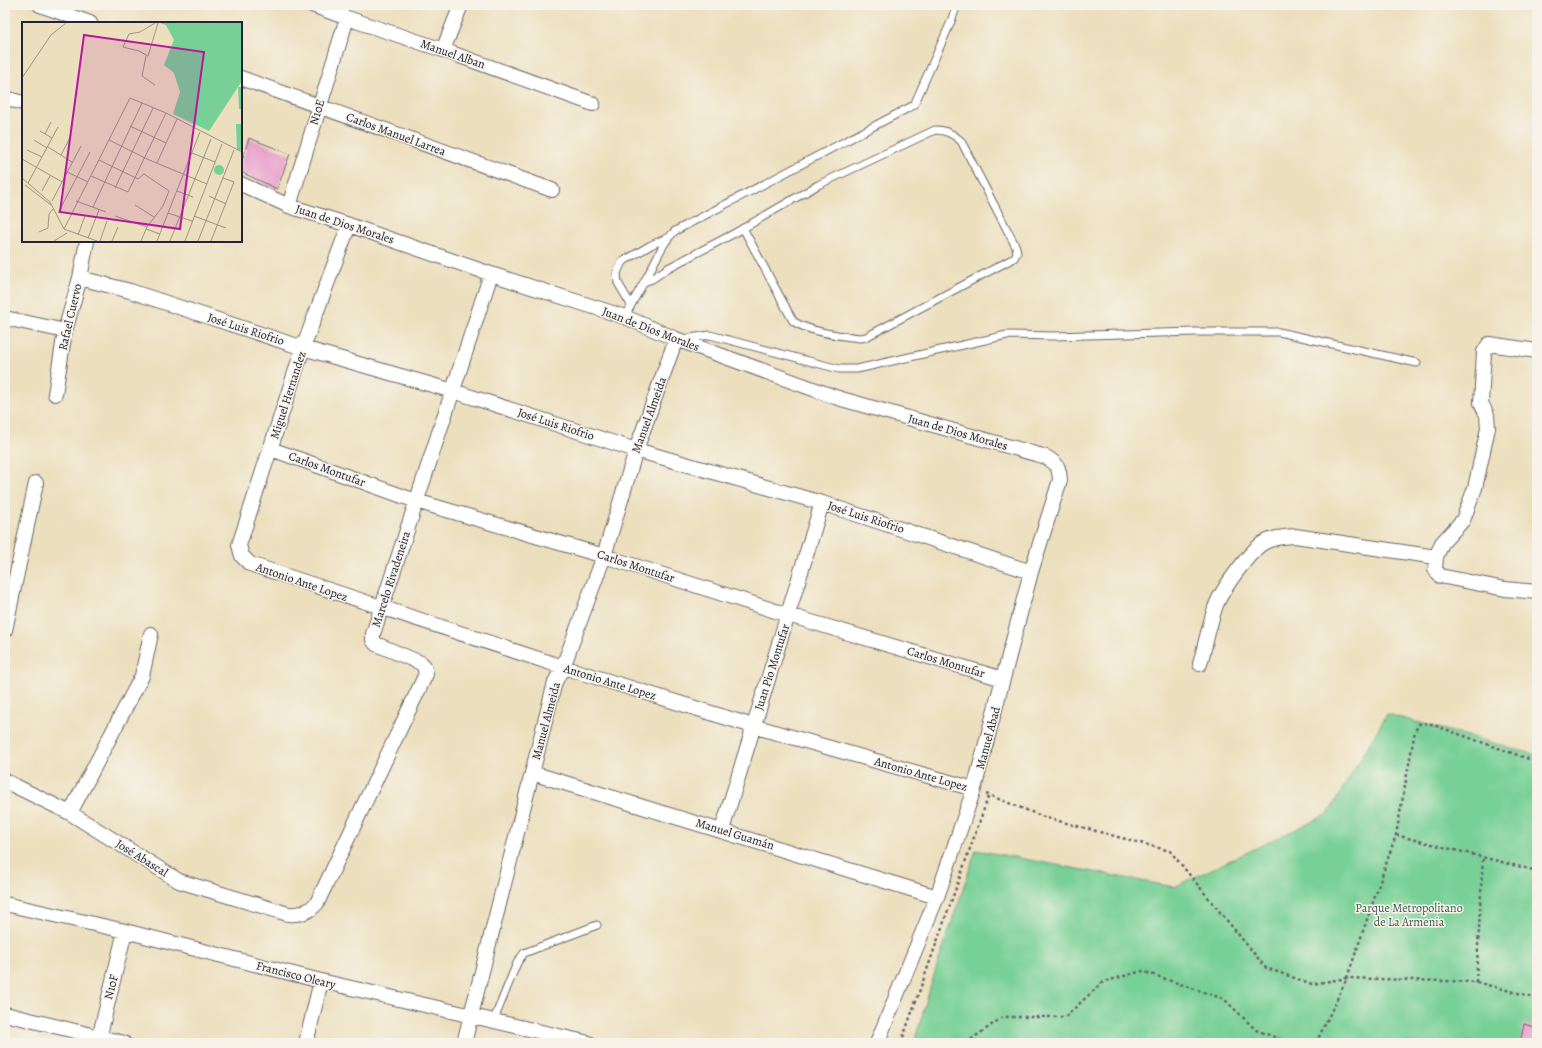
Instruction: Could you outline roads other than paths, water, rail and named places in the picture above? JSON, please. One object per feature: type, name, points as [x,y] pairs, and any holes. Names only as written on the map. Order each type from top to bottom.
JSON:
[{"type":"street","points":[[40,5],[87,22]]},
{"type":"street","name":"Manuel Alban","points":[[312,5],[443,50],[592,104]]},
{"type":"street","points":[[443,50],[460,5]]},
{"type":"street","name":"N10E","points":[[289,206],[347,18]]},
{"type":"street","name":"Carlos Manuel Larrea","points":[[242,78],[552,190]]},
{"type":"street","points":[[5,98],[22,103]]},
{"type":"street","name":"Juan de Dios Morales","points":[[242,184],[289,206],[491,274],[628,311],[676,339],[838,398],[1046,457],[1056,463],[1059,470]]},
{"type":"street","name":"Miguel Hernandez","points":[[250,564],[242,556],[239,545],[303,348],[349,225]]},
{"type":"street","name":"Rafael Cuervo","points":[[55,394],[65,331],[80,278],[87,242]]},
{"type":"street","name":"Marcelo Rivadeneira","points":[[288,914],[297,915],[305,913],[317,903],[426,674],[424,666],[421,663],[376,644],[373,640],[373,634],[491,274]]},
{"type":"street","name":"José Luis Riofrio","points":[[80,278],[130,291],[303,348],[453,391],[636,450],[822,503],[1031,572]]},
{"type":"street","points":[[5,318],[65,331]]},
{"type":"street","name":"Manuel Almeida","points":[[464,1043],[555,682],[604,556],[636,450],[676,339]]},
{"type":"street","points":[[1537,351],[1489,344],[1484,352],[1481,403],[1487,415],[1488,428],[1475,488],[1463,520],[1442,543],[1436,557],[1435,569],[1440,576],[1505,589],[1537,592]]},
{"type":"street","name":"Carlos Montufar","points":[[271,448],[416,501],[604,556],[788,615],[1003,679]]},
{"type":"street","name":"Manuel Abad","points":[[877,1043],[937,897],[974,789],[1031,572],[1060,480],[1059,470]]},
{"type":"street","points":[[5,630],[36,482]]},
{"type":"street","name":"Juan Pio Montufar","points":[[722,830],[822,503]]},
{"type":"street","points":[[1200,664],[1215,606],[1234,574],[1263,543],[1275,538],[1295,536],[1436,557]]},
{"type":"street","name":"Antonio Ante Lopez","points":[[250,564],[562,667],[753,726],[974,789]]},
{"type":"street","points":[[70,813],[142,676],[151,634]]},
{"type":"street","name":"Manuel Guamán","points":[[532,773],[937,897]]},
{"type":"street","name":"José Abascal","points":[[5,781],[70,813],[179,881],[288,914]]},
{"type":"street","name":"Francisco Oleary","points":[[5,904],[471,1017],[589,1043]]},
{"type":"street","name":"N10F","points":[[99,1040],[125,932]]},
{"type":"street","points":[[306,1043],[321,981]]},
{"type":"street","points":[[5,1014],[99,1040],[124,1043]]},
{"type":"lane","points":[[628,311],[618,283],[617,273],[622,262],[651,245],[667,238],[675,231],[914,105],[957,5]]},
{"type":"lane","points":[[644,282],[652,280],[668,268],[743,228],[818,185],[935,130],[942,130],[952,133],[961,141],[1016,247],[1016,253],[1014,258],[866,337],[860,338],[814,330],[793,321],[743,228]]},
{"type":"lane","points":[[628,311],[667,238]]},
{"type":"lane","points":[[676,339],[710,335],[839,369],[857,369],[1006,335],[1052,336],[1153,333],[1279,332],[1417,363]]},
{"type":"lane","points":[[493,1022],[517,963],[524,953],[597,925]]},
{"type":"park label","name":"Parque Metropolitano de La Armenia","points":[[1409,915]]}]
